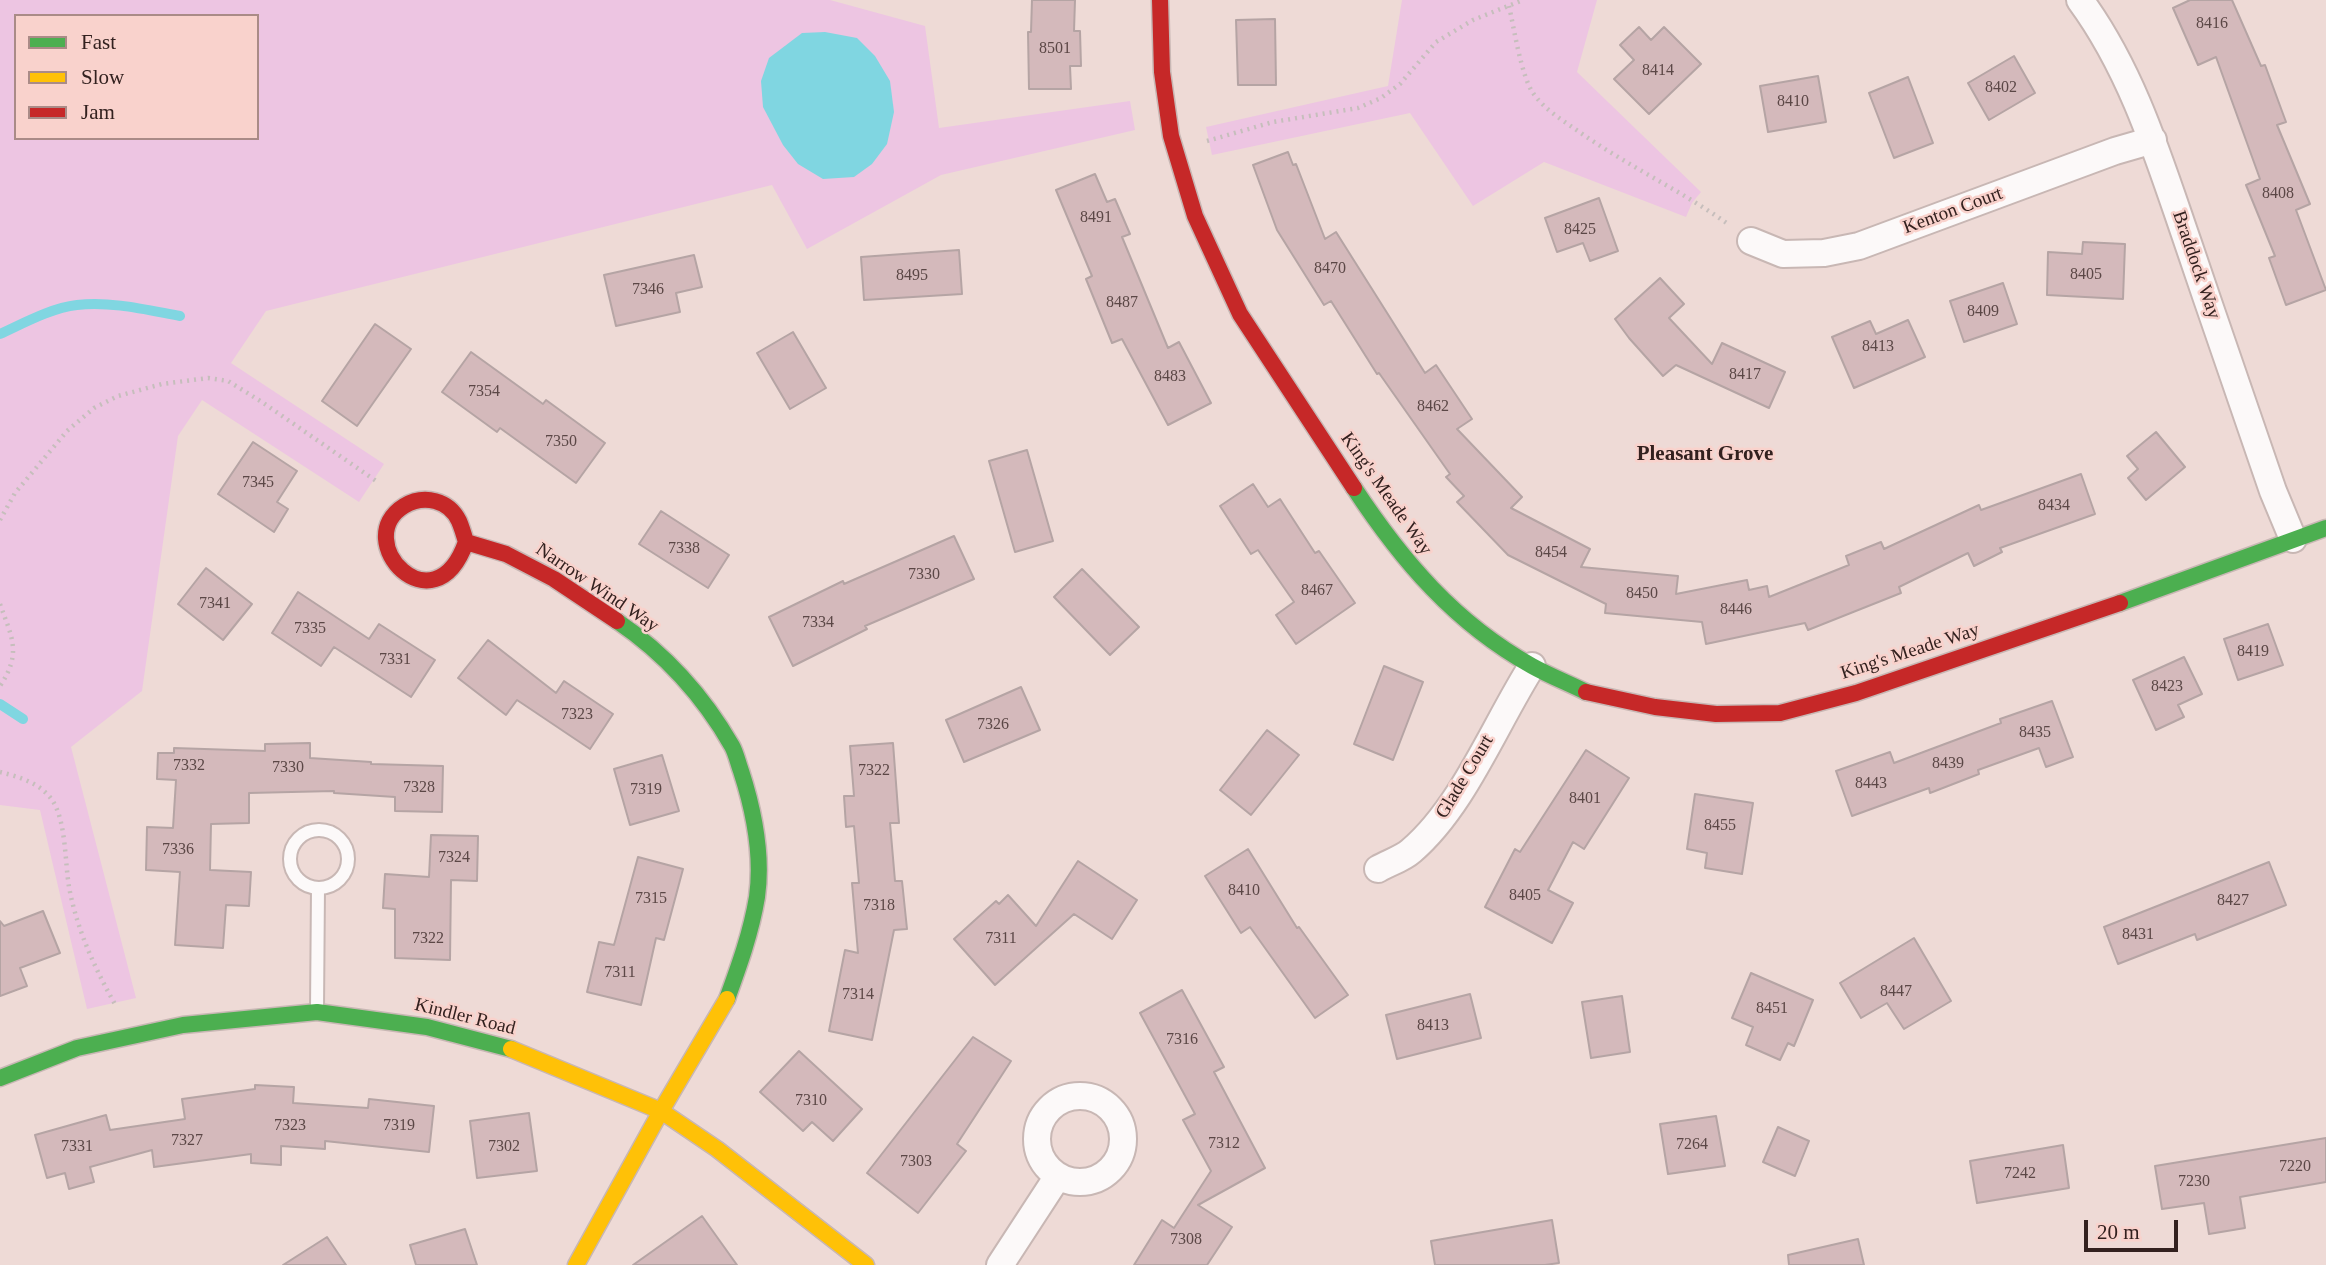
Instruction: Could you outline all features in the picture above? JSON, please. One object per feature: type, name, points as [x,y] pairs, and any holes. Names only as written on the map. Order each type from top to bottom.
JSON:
[{"type":"street","name":"King's Meade Way","points":[[1160,0],[1162,72],[1175,152],[1195,216],[1240,314],[1385,536],[1430,590],[1479,632],[1532,666],[1591,694],[1655,707],[1716,714],[1780,713],[1869,689],[2326,528]]},
{"type":"street","name":"Braddock Way","points":[[2080,0],[2095,20],[2123,72],[2153,140],[2273,491],[2292,539]]},
{"type":"street","name":"Kenton Court","points":[[1751,241],[1783,254],[1824,253],[1859,246],[2115,151],[2153,140]]},
{"type":"street","points":[[426,499],[440,502],[452,509],[463,525],[466,542],[461,561],[446,575],[434,579],[420,579],[405,574],[391,560],[385,542],[387,527],[396,512],[412,502],[426,499]]},
{"type":"street","name":"Narrow Wind Way","points":[[466,542],[506,554],[554,579],[633,632],[667,662],[702,701],[733,748],[751,803],[758,845],[757,895],[747,944],[727,1000],[661,1111],[576,1265]]},
{"type":"street","name":"Glade Court","points":[[1377,869],[1409,853],[1434,827],[1460,793],[1508,703],[1532,666]]},
{"type":"street","name":"Kindler Road","points":[[0,1078],[77,1048],[183,1025],[317,1013],[427,1027],[512,1049],[661,1111],[717,1149],[866,1265]]},
{"type":"street","points":[[1000,1265],[1058,1176]]},
{"type":"lane","points":[[323,830],[340,838],[348,856],[347,866],[337,882],[318,888],[301,881],[291,866],[290,857],[292,848],[304,834],[323,830]]},
{"type":"lane","points":[[317,1013],[318,888]]},
{"type":"path","points":[[1175,152],[1235,131],[1358,107],[1381,98],[1400,83],[1436,42],[1473,20],[1523,0]]},
{"type":"path","points":[[1509,6],[1532,92],[1545,106],[1599,146],[1694,201],[1751,241]]},
{"type":"path","points":[[0,520],[15,493],[67,431],[94,408],[118,397],[163,384],[208,377],[228,381],[251,395],[383,486],[412,502]]},
{"type":"path","points":[[0,604],[14,648],[13,661],[0,686]]},
{"type":"path","points":[[0,772],[37,784],[54,802],[60,820],[69,889],[82,934],[96,971],[132,1035]]},
{"type":"shaded area","points":[[0,0],[830,0],[925,26],[939,128],[1130,101],[1135,130],[941,175],[807,249],[772,185],[266,311],[231,363],[384,464],[359,502],[202,400],[178,436],[142,691],[71,747],[136,998],[87,1009],[40,810],[0,805]]},
{"type":"shaded area","points":[[1402,0],[1597,0],[1577,72],[1701,192],[1686,217],[1544,162],[1473,206],[1410,113],[1212,155],[1206,127],[1388,86]]},
{"type":"water","points":[[825,32],[857,38],[875,56],[890,81],[894,112],[887,144],[872,164],[854,177],[823,179],[798,164],[783,145],[763,107],[761,81],[769,58],[802,33]]},
{"type":"building","points":[[1032,0],[1075,0],[1074,31],[1080,31],[1081,66],[1070,66],[1071,89],[1029,89],[1028,32],[1031,32]]},
{"type":"building","points":[[2190,0],[2232,0],[2261,66],[2265,65],[2286,122],[2277,125],[2310,204],[2296,210],[2326,290],[2286,305],[2269,258],[2275,256],[2246,185],[2260,179],[2216,57],[2198,65],[2173,8]]},
{"type":"building","points":[[1275,19],[1276,85],[1238,85],[1236,20]]},
{"type":"building","points":[[1639,27],[1651,40],[1664,27],[1701,64],[1649,114],[1614,79],[1634,60],[1620,45]]},
{"type":"building","points":[[2014,56],[2035,93],[1989,120],[1968,83]]},
{"type":"building","points":[[1818,76],[1826,122],[1768,132],[1760,86]]},
{"type":"building","points":[[1908,77],[1933,143],[1894,158],[1869,93]]},
{"type":"building","points":[[1288,152],[1293,165],[1296,164],[1325,239],[1336,232],[1425,373],[1436,365],[1472,419],[1457,429],[1522,497],[1511,508],[1590,549],[1581,567],[1678,576],[1676,594],[1747,580],[1749,590],[1767,586],[1769,597],[1849,565],[1846,556],[1881,542],[1884,549],[1979,505],[1981,510],[2081,474],[2095,514],[2000,548],[2002,552],[1974,566],[1968,553],[1899,587],[1901,593],[1808,630],[1805,623],[1706,644],[1702,622],[1605,613],[1606,604],[1508,555],[1457,502],[1464,496],[1446,477],[1450,474],[1379,373],[1377,374],[1331,301],[1324,305],[1277,230],[1253,165]]},
{"type":"building","points":[[1095,174],[1107,202],[1115,199],[1130,234],[1122,237],[1168,348],[1179,342],[1211,403],[1168,425],[1122,339],[1112,343],[1086,279],[1092,276],[1056,190]]},
{"type":"building","points":[[1599,198],[1618,251],[1590,261],[1583,243],[1557,252],[1545,218]]},
{"type":"building","points":[[2083,242],[2125,244],[2123,299],[2047,295],[2048,252],[2082,254]]},
{"type":"building","points":[[959,250],[962,294],[864,300],[861,257]]},
{"type":"building","points":[[694,255],[702,287],[676,293],[680,312],[616,326],[604,275]]},
{"type":"building","points":[[1660,278],[1684,304],[1669,318],[1712,364],[1722,343],[1785,372],[1769,408],[1676,365],[1663,376],[1629,338],[1615,319]]},
{"type":"building","points":[[2003,283],[2017,324],[1964,342],[1950,301]]},
{"type":"building","points":[[1908,320],[1925,357],[1854,388],[1832,337],[1870,321],[1876,334]]},
{"type":"building","points":[[375,324],[411,349],[357,426],[322,401]]},
{"type":"building","points":[[793,332],[826,388],[790,409],[757,353]]},
{"type":"building","points":[[471,352],[543,404],[546,400],[605,443],[576,483],[500,428],[497,432],[442,392]]},
{"type":"building","points":[[2156,432],[2185,467],[2146,500],[2128,478],[2138,469],[2127,456]]},
{"type":"building","points":[[253,442],[297,471],[277,502],[288,509],[274,532],[218,494]]},
{"type":"building","points":[[1027,450],[1053,541],[1015,552],[989,461]]},
{"type":"building","points":[[1253,484],[1268,507],[1280,499],[1315,553],[1319,551],[1355,603],[1296,644],[1276,615],[1294,602],[1258,550],[1251,554],[1220,506]]},
{"type":"building","points":[[661,511],[729,555],[708,588],[639,544]]},
{"type":"building","points":[[954,536],[974,579],[865,626],[867,629],[793,666],[769,617],[843,581],[844,584]]},
{"type":"building","points":[[206,568],[252,604],[223,640],[178,604]]},
{"type":"building","points":[[1082,569],[1139,627],[1110,655],[1054,597]]},
{"type":"building","points":[[298,592],[369,639],[379,624],[435,660],[411,697],[334,647],[321,666],[272,633]]},
{"type":"building","points":[[2268,624],[2283,665],[2238,680],[2224,639]]},
{"type":"building","points":[[488,640],[556,693],[564,681],[613,714],[590,749],[517,700],[506,715],[458,678]]},
{"type":"building","points":[[2184,657],[2202,694],[2178,705],[2184,717],[2156,730],[2133,680]]},
{"type":"building","points":[[1384,666],[1423,682],[1393,760],[1354,744]]},
{"type":"building","points":[[1021,687],[1040,730],[964,762],[946,720]]},
{"type":"building","points":[[2052,701],[2073,757],[2046,767],[2039,748],[1978,770],[1979,774],[1930,793],[1929,788],[1852,816],[1836,771],[1890,752],[1894,763],[2001,723],[2000,719]]},
{"type":"building","points":[[1267,730],[1299,755],[1251,815],[1220,790]]},
{"type":"building","points":[[310,743],[310,758],[371,764],[443,766],[442,812],[395,811],[395,797],[334,791],[249,793],[249,823],[211,824],[210,870],[251,872],[249,906],[226,905],[223,948],[175,945],[180,872],[146,870],[147,827],[173,828],[176,780],[157,779],[158,753],[174,753],[174,748],[265,751],[265,744]]},
{"type":"building","points":[[893,743],[899,823],[890,823],[895,881],[902,881],[907,929],[894,930],[872,1040],[829,1031],[845,950],[858,953],[852,883],[859,883],[854,826],[846,827],[844,796],[854,796],[850,746]]},
{"type":"building","points":[[1586,750],[1629,778],[1584,849],[1573,842],[1548,890],[1573,903],[1552,943],[1485,907],[1515,849],[1520,852]]},
{"type":"building","points":[[662,755],[679,811],[630,825],[614,769]]},
{"type":"building","points":[[1695,794],[1753,803],[1742,874],[1705,868],[1707,853],[1687,849]]},
{"type":"building","points":[[431,835],[478,836],[477,881],[451,880],[450,960],[395,958],[395,909],[383,908],[385,874],[429,877]]},
{"type":"building","points":[[1248,849],[1297,928],[1299,927],[1348,995],[1315,1018],[1250,927],[1241,933],[1205,876]]},
{"type":"building","points":[[638,857],[683,869],[664,940],[656,938],[641,1005],[587,992],[599,942],[614,945]]},
{"type":"building","points":[[1078,861],[1137,900],[1112,939],[1074,914],[995,985],[954,939],[996,901],[999,904],[1008,895],[1036,926]]},
{"type":"building","points":[[2269,862],[2286,905],[2197,940],[2195,934],[2118,964],[2104,927]]},
{"type":"building","points":[[43,911],[60,953],[20,968],[27,986],[0,996],[0,921],[4,926]]},
{"type":"building","points":[[1914,938],[1951,1001],[1904,1029],[1887,1003],[1861,1018],[1840,983]]},
{"type":"building","points":[[1751,973],[1813,1000],[1794,1046],[1788,1043],[1780,1060],[1746,1045],[1753,1027],[1732,1018]]},
{"type":"building","points":[[1182,990],[1224,1067],[1214,1072],[1265,1168],[1198,1205],[1232,1227],[1207,1265],[1134,1265],[1162,1220],[1174,1228],[1211,1171],[1183,1120],[1195,1114],[1140,1013]]},
{"type":"building","points":[[1470,994],[1481,1038],[1397,1059],[1386,1015]]},
{"type":"building","points":[[1622,996],[1630,1052],[1591,1058],[1582,1002]]},
{"type":"building","points":[[973,1037],[1011,1061],[957,1144],[966,1151],[918,1213],[867,1173]]},
{"type":"building","points":[[799,1051],[862,1109],[833,1141],[812,1122],[803,1131],[760,1092]]},
{"type":"building","points":[[255,1085],[294,1087],[293,1103],[368,1108],[369,1099],[434,1106],[429,1152],[325,1141],[325,1149],[281,1146],[281,1165],[251,1163],[251,1154],[154,1167],[152,1150],[90,1167],[94,1182],[69,1189],[65,1173],[47,1178],[35,1135],[106,1115],[110,1130],[185,1119],[182,1099],[255,1089]]},
{"type":"building","points":[[529,1113],[537,1171],[477,1178],[470,1121]]},
{"type":"building","points":[[1716,1116],[1725,1166],[1668,1174],[1660,1124]]},
{"type":"building","points":[[1778,1127],[1809,1141],[1795,1176],[1763,1162]]},
{"type":"building","points":[[2326,1138],[2326,1182],[2240,1197],[2245,1228],[2209,1234],[2204,1203],[2162,1209],[2155,1166]]},
{"type":"building","points":[[2063,1145],[2069,1188],[1977,1203],[1970,1161]]},
{"type":"building","points":[[702,1216],[737,1265],[633,1265]]},
{"type":"building","points":[[1552,1220],[1559,1263],[1435,1265],[1431,1241]]},
{"type":"building","points":[[465,1229],[477,1265],[416,1265],[410,1245]]},
{"type":"building","points":[[327,1237],[346,1265],[283,1265]]},
{"type":"building","points":[[1858,1239],[1864,1265],[1789,1265],[1788,1255]]},
{"type":"waterway","points":[[0,334],[48,313],[77,305],[116,305],[180,316]]},
{"type":"waterway","points":[[0,704],[23,719]]},
{"type":"traffic: fast","points":[[1354,488],[1391,541],[1454,610],[1504,649],[1539,670],[1586,692]]},
{"type":"traffic: fast","points":[[2120,603],[2326,528]]},
{"type":"traffic: fast","points":[[617,621],[651,647],[696,693],[732,746],[746,786],[756,833],[759,881],[748,936],[727,999]]},
{"type":"traffic: fast","points":[[0,1078],[77,1048],[183,1025],[317,1012],[427,1027],[511,1049]]},
{"type":"traffic: slow","points":[[576,1265],[661,1111],[727,999]]},
{"type":"traffic: slow","points":[[511,1049],[661,1111],[717,1149],[866,1265]]},
{"type":"traffic: jam","points":[[1160,0],[1162,72],[1171,136],[1195,216],[1240,314],[1354,488]]},
{"type":"traffic: jam","points":[[466,542],[452,568],[435,579],[418,579],[402,571],[391,556],[386,539],[390,521],[404,506],[420,500],[435,501],[455,514],[466,542],[506,554],[554,579],[617,621]]},
{"type":"traffic: jam","points":[[1586,692],[1655,707],[1716,714],[1780,713],[1856,693],[2120,603]]},
{"type":"district","name":"Pleasant Grove","points":[[1705,455]]}]
